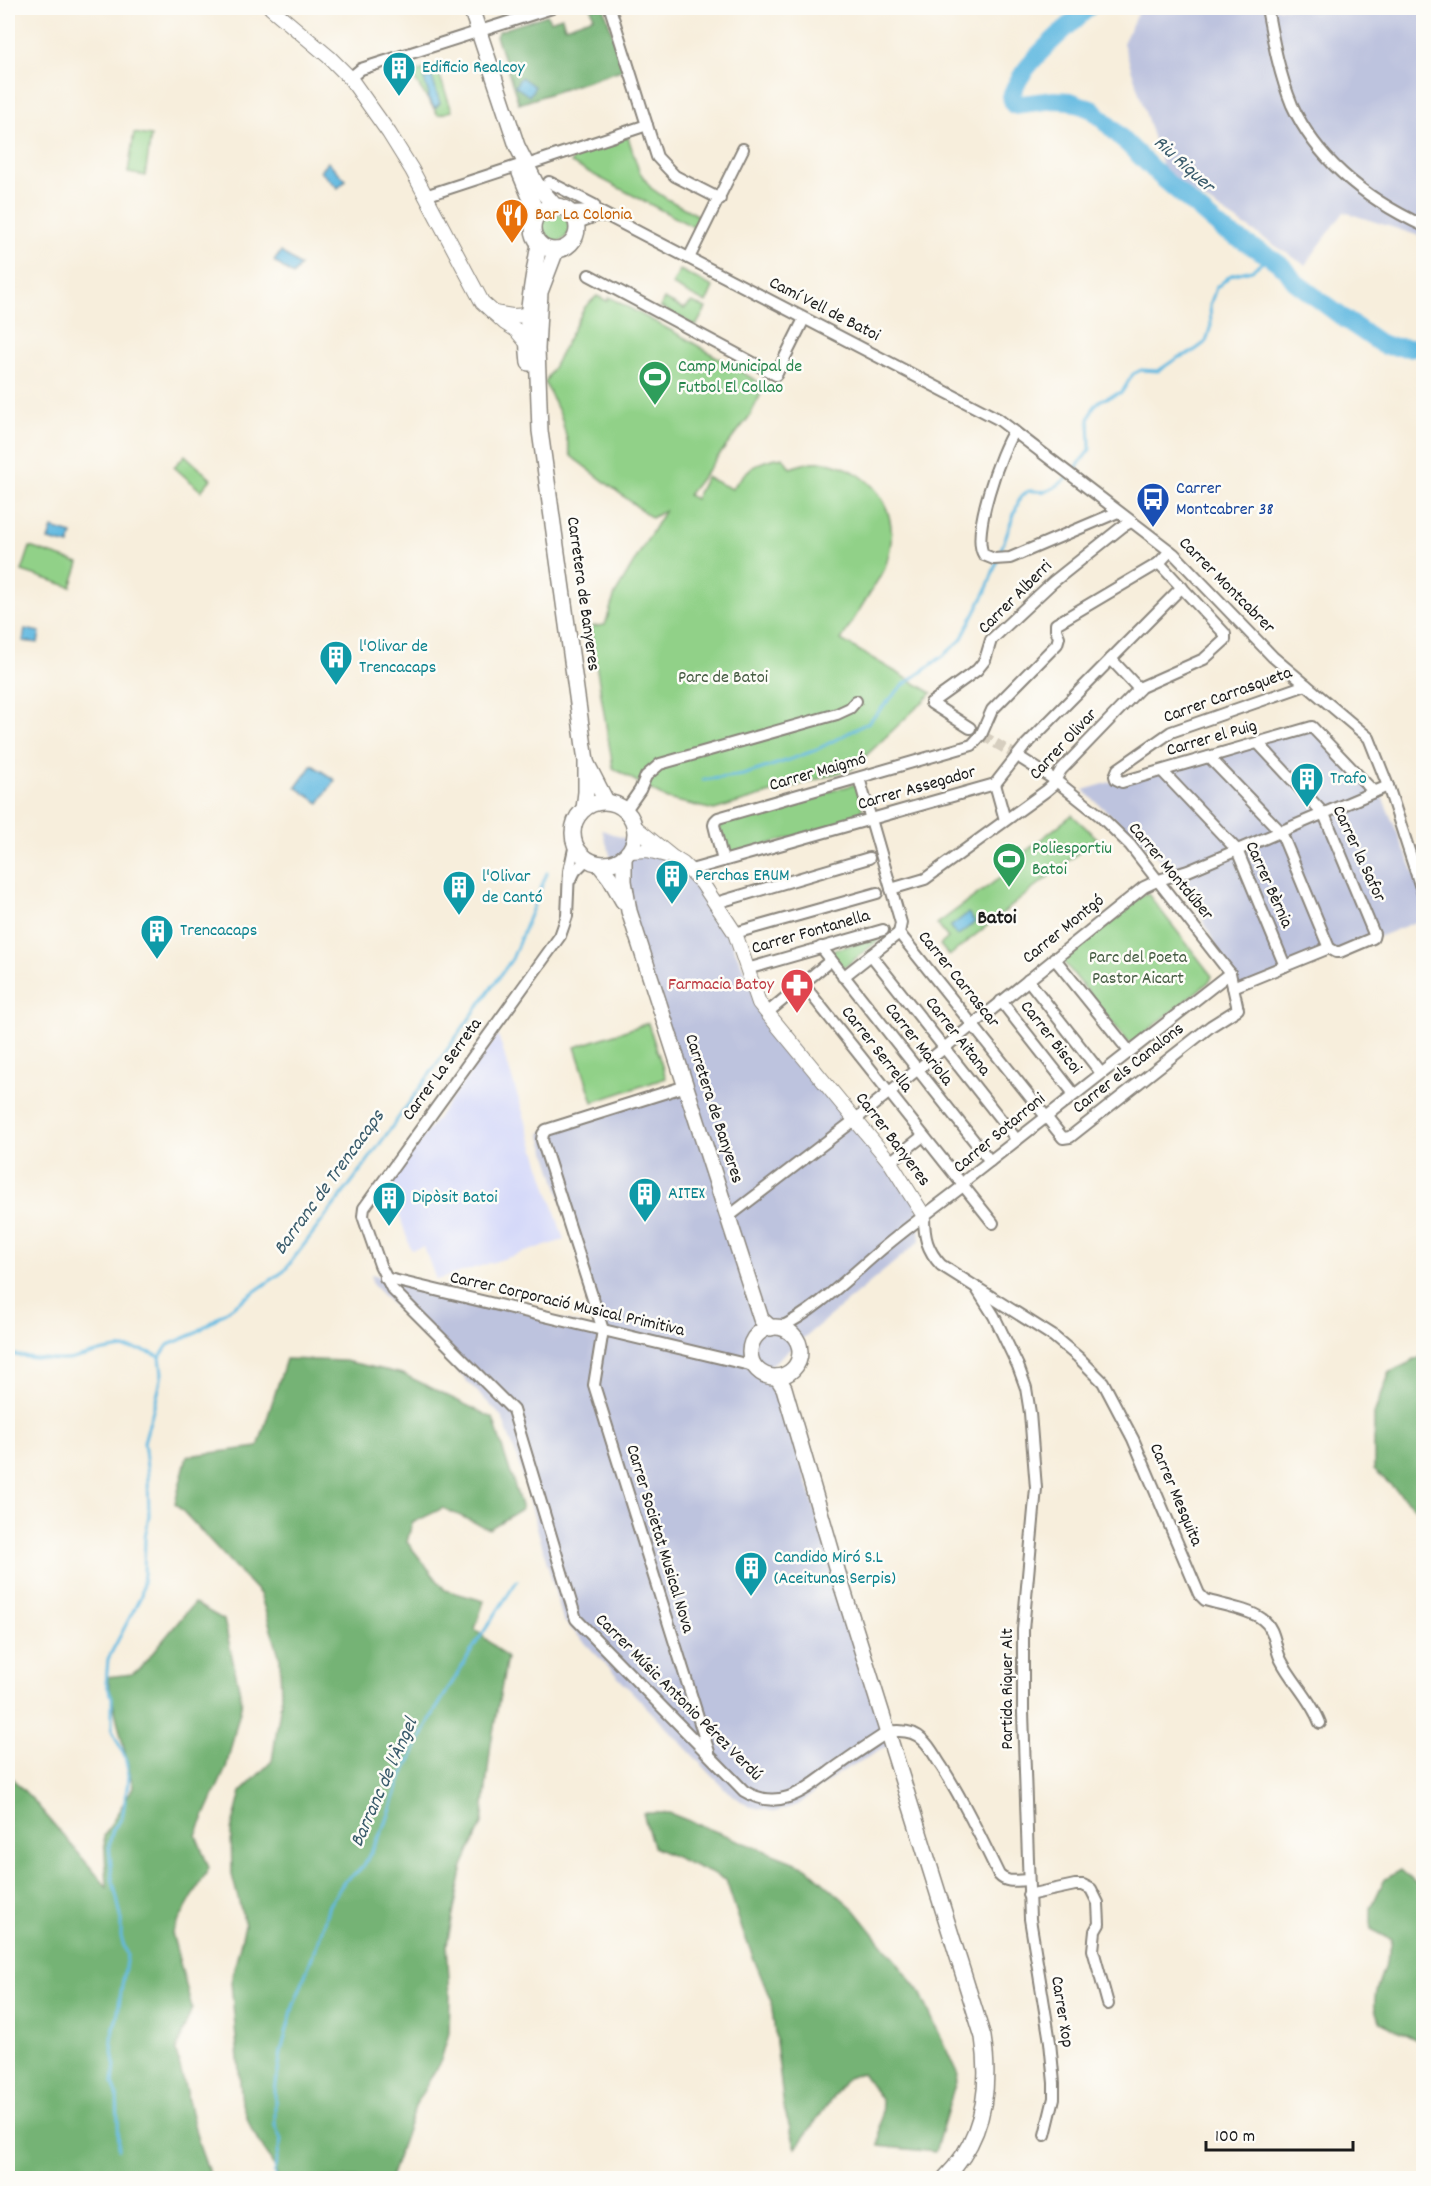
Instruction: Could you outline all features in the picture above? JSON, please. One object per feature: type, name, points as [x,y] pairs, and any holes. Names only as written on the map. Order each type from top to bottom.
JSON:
[{"type":"main road","points":[[471,8],[537,214]]},
{"type":"main road","points":[[522,165],[554,205]]},
{"type":"main road","points":[[554,205],[561,206],[573,217],[577,233],[566,248],[556,250],[547,249],[539,244],[532,231],[533,220],[537,214],[544,207],[554,205]]},
{"type":"main road","name":"Carretera de Banyeres","points":[[539,244],[526,342],[534,409],[540,431]]},
{"type":"main road","name":"Carretera de Banyeres","points":[[556,250],[540,292],[537,349],[540,431],[586,761],[584,809]]},
{"type":"main road","name":"Carretera de Banyeres","points":[[586,761],[606,801]]},
{"type":"main road","points":[[606,801],[615,803],[626,810],[635,827],[635,837],[627,854],[615,862],[593,861],[579,852],[575,844],[574,825],[584,809],[606,801]]},
{"type":"main road","name":"Carretera de Banyeres","points":[[627,854],[624,881],[629,911],[728,1217],[775,1327]]},
{"type":"main road","name":"Carretera de Banyeres","points":[[593,861],[610,878],[629,911]]},
{"type":"main road","points":[[775,1327],[799,1346],[800,1354],[794,1369],[783,1380],[764,1375],[749,1362],[753,1340],[775,1327]]},
{"type":"main road","points":[[783,1380],[839,1577],[983,2037],[987,2058],[987,2090],[981,2118],[968,2149],[945,2178]]},
{"type":"street","points":[[271,8],[350,78],[389,133],[482,302],[516,330],[526,342]]},
{"type":"street","points":[[350,78],[361,69],[479,32],[532,11],[552,8]]},
{"type":"street","points":[[610,8],[657,157],[675,176],[720,199]]},
{"type":"street","points":[[1267,8],[1277,58],[1287,91],[1299,119],[1312,139],[1341,174],[1356,186],[1382,205],[1424,226]]},
{"type":"street","points":[[425,196],[647,125]]},
{"type":"street","points":[[689,258],[743,149]]},
{"type":"street","name":"Camí Vell de Batoi","points":[[549,182],[594,205],[596,210],[998,419],[1118,512]]},
{"type":"street","name":"Camí Vell de Batoi","points":[[573,217],[596,210]]},
{"type":"street","points":[[573,217],[608,216]]},
{"type":"street","points":[[588,275],[776,375],[804,319]]},
{"type":"street","points":[[494,314],[528,315]]},
{"type":"street","points":[[1018,434],[992,483],[985,506],[980,547],[984,555],[989,558],[1010,558],[1118,512]]},
{"type":"street","name":"Carrer Montcabrer","points":[[1118,512],[1170,551],[1273,657],[1366,734],[1373,745],[1388,786],[1424,897]]},
{"type":"street","name":"Carrer Alberri","points":[[970,728],[931,703],[977,670],[983,664],[991,640],[1053,582],[1122,526],[1131,522]]},
{"type":"street","points":[[1159,563],[1170,551]]},
{"type":"street","name":"Carrer Montcabrer","points":[[1159,563],[1226,637]]},
{"type":"street","name":"Carrer Maigmó","points":[[723,861],[714,825],[718,818],[972,745],[981,735],[992,710],[1058,643],[1056,624],[1159,563]]},
{"type":"street","name":"Carrer Assegador","points":[[696,869],[995,784],[1024,747],[1182,587]]},
{"type":"street","name":"Carrer Olivar","points":[[891,889],[925,879],[1052,786],[1061,770],[1139,689],[1204,658],[1226,637]]},
{"type":"street","points":[[1111,659],[1139,689]]},
{"type":"street","name":"Carrer Carrasqueta","points":[[1122,782],[1115,776],[1118,769],[1171,732],[1306,685]]},
{"type":"street","points":[[626,810],[640,790],[646,776],[660,764],[837,714],[850,708],[856,701]]},
{"type":"street","name":"Carrer el Puig","points":[[1122,782],[1312,727],[1374,792]]},
{"type":"street","name":"Carrer la Safor","points":[[1258,743],[1324,814],[1373,928],[1373,938],[1340,952],[1329,948]]},
{"type":"street","points":[[1209,757],[1281,832],[1329,948],[1233,987]]},
{"type":"street","name":"Carrer Montdúber","points":[[1022,759],[1055,780],[1130,845],[1230,973],[1238,1007]]},
{"type":"street","name":"Carrer Bèrnia","points":[[1162,771],[1237,850],[1285,966]]},
{"type":"street","name":"Carrer Carrascar","points":[[859,778],[902,927],[899,933],[1046,1117]]},
{"type":"street","points":[[995,784],[1005,820]]},
{"type":"street","name":"Carrer Montgó","points":[[728,1217],[856,1119],[1144,887],[1188,871],[1388,786]]},
{"type":"street","name":"Carrer Banyeres","points":[[635,827],[672,857]]},
{"type":"street","name":"Carrer La Serreta","points":[[385,1278],[363,1216],[364,1208],[560,936],[567,916],[569,871],[575,844]]},
{"type":"street","name":"Carrer Banyeres","points":[[627,854],[648,850],[672,857],[696,869],[735,933],[758,1000],[890,1162],[924,1216],[926,1241],[935,1259],[952,1274],[977,1289],[1006,1340],[1026,1388],[1031,1424],[1035,1499]]},
{"type":"street","points":[[716,903],[869,858]]},
{"type":"street","points":[[570,882],[575,871],[593,861]]},
{"type":"street","points":[[735,933],[877,893]]},
{"type":"street","name":"Carrer Fontanella","points":[[747,969],[883,930]]},
{"type":"street","name":"Carrer Fontanella","points":[[843,976],[899,933]]},
{"type":"street","name":"Carrer Mariola","points":[[821,947],[990,1161]]},
{"type":"street","name":"Carrer Aitana","points":[[871,955],[1017,1140]]},
{"type":"street","points":[[1054,958],[1129,1051]]},
{"type":"street","points":[[767,1013],[830,961]]},
{"type":"street","name":"Carrer Sotarroni","points":[[775,1327],[832,1292],[912,1223],[963,1186],[967,1179],[1230,973]]},
{"type":"street","points":[[1028,980],[1101,1073]]},
{"type":"street","name":"Carrer Serrella","points":[[803,984],[993,1223]]},
{"type":"street","name":"Carrer Biscoi","points":[[1001,1001],[1074,1094]]},
{"type":"street","name":"Carrer els Canalons","points":[[1046,1117],[1061,1136],[1070,1137],[1238,1007]]},
{"type":"street","points":[[603,1330],[542,1140],[543,1134],[546,1130],[686,1086]]},
{"type":"street","points":[[890,1162],[923,1136]]},
{"type":"street","name":"Carrer Corporació Musical Primitiva","points":[[385,1278],[749,1362]]},
{"type":"street","name":"Carrer Músic Antonio Pérez Verdú","points":[[385,1278],[392,1289],[513,1410],[576,1619],[744,1791],[763,1800],[781,1799],[805,1790],[888,1732]]},
{"type":"street","name":"Carrer Mesquita","points":[[977,1289],[1060,1342],[1102,1382],[1133,1439],[1199,1594],[1205,1600],[1258,1616],[1268,1624],[1274,1635],[1280,1659],[1320,1723]]},
{"type":"street","name":"Carrer Societat Musical Nova","points":[[603,1330],[594,1385],[710,1756]]},
{"type":"street","name":"Partida Riquer Alt","points":[[1028,1895],[1023,1630],[1035,1499]]},
{"type":"street","points":[[888,1732],[904,1731],[923,1740],[971,1816],[1002,1879],[1028,1880]]},
{"type":"street","points":[[1028,1895],[1075,1885],[1083,1885],[1091,1889],[1098,1903],[1099,1924],[1095,1931],[1094,1950],[1108,2004]]},
{"type":"street","name":"Carrer Xop","points":[[1028,1895],[1054,2083],[1054,2098],[1045,2135]]},
{"type":"shaded area","points":[[1140,8],[1423,8],[1423,237],[1344,212],[1305,265],[1165,174],[1123,43]]},
{"type":"shaded area","points":[[1313,724],[1381,794],[1423,894],[1423,919],[1239,993],[1183,880],[1083,790]]},
{"type":"shaded area","points":[[602,830],[681,860],[709,894],[757,997],[918,1202],[920,1241],[771,1365],[888,1746],[839,1773],[798,1805],[775,1812],[748,1806],[727,1791],[563,1620],[520,1467],[502,1417],[372,1284],[371,1274],[603,1330],[540,1133],[685,1086]]},
{"type":"shaded area","points":[[498,1035],[564,1240],[436,1280],[424,1247],[411,1250],[389,1184]]},
{"type":"green space","points":[[591,8],[604,8],[624,69],[519,104],[496,36],[499,31],[547,15],[550,21],[562,17],[565,27],[594,17]]},
{"type":"green space","points":[[436,65],[452,111],[438,115],[411,74]]},
{"type":"green space","points":[[134,133],[151,136],[145,176],[128,173]]},
{"type":"green space","points":[[628,137],[639,171],[651,188],[705,219],[699,230],[571,163],[575,155]]},
{"type":"green space","points":[[555,214],[565,218],[569,228],[565,238],[555,242],[545,238],[541,228],[545,218]]},
{"type":"green space","points":[[680,270],[713,287],[706,303],[672,285]]},
{"type":"green space","name":"Parc de Batoi","points":[[597,296],[607,301],[609,297],[685,338],[765,386],[749,417],[688,495],[695,499],[706,477],[732,489],[753,467],[766,460],[783,457],[790,468],[812,462],[824,462],[849,469],[870,484],[885,504],[891,529],[891,543],[886,564],[841,640],[932,693],[852,769],[714,810],[667,799],[613,768],[590,627],[605,625],[615,594],[665,510],[652,518],[571,456],[561,416],[545,383],[585,307]]},
{"type":"green space","points":[[664,299],[684,309],[692,302],[706,308],[696,326],[660,307]]},
{"type":"green space","points":[[185,455],[211,479],[201,491],[174,467]]},
{"type":"green space","points":[[30,547],[79,563],[71,587],[22,571]]},
{"type":"green space","points":[[856,784],[863,812],[861,817],[728,856],[724,854],[719,826],[721,822]]},
{"type":"green space","name":"Poliesportiu Batoi","points":[[1072,815],[1097,838],[949,956],[940,945],[948,938],[937,924],[1005,874],[1003,869]]},
{"type":"green space","name":"Parc del Poeta Pastor Aicart","points":[[1144,894],[1148,894],[1212,976],[1210,981],[1132,1043],[1128,1042],[1063,961],[1063,958]]},
{"type":"green space","points":[[878,937],[879,940],[846,966],[841,966],[832,955],[834,950]]},
{"type":"green space","points":[[648,1023],[666,1078],[593,1102],[575,1047]]},
{"type":"green space","points":[[1423,1356],[1423,1516],[1374,1469],[1374,1414],[1390,1372]]},
{"type":"green space","points":[[286,1359],[345,1361],[403,1374],[493,1418],[522,1509],[489,1529],[443,1508],[412,1523],[407,1542],[445,1590],[484,1601],[475,1629],[507,1658],[491,1743],[482,1824],[463,1866],[447,1944],[450,1996],[449,2033],[441,2060],[416,2104],[390,2178],[278,2178],[269,2156],[252,2131],[242,2104],[231,1982],[245,1925],[232,1875],[231,1831],[241,1792],[272,1761],[281,1702],[280,1658],[260,1594],[175,1503],[187,1456],[258,1447]]},
{"type":"green space","points":[[194,1603],[224,1620],[242,1702],[226,1768],[196,1835],[209,1868],[172,1933],[192,2008],[176,2051],[199,2145],[211,2178],[8,2178],[8,1774],[107,1887],[104,1836],[133,1787],[107,1677],[132,1674],[140,1668]]},
{"type":"green space","points":[[643,1813],[669,1813],[806,1867],[855,1910],[919,1990],[958,2075],[935,2152],[879,2146],[882,2101],[862,2073],[847,2078],[796,2148],[784,2108],[771,2001],[743,1932],[726,1880],[653,1847]]},
{"type":"green space","points":[[1401,1870],[1423,1888],[1423,2043],[1380,2022],[1375,2008],[1376,1992],[1392,1940],[1371,1929],[1371,1908],[1384,1880]]},
{"type":"water","points":[[432,77],[440,103],[435,108],[427,97],[429,95],[424,79]]},
{"type":"water","points":[[521,77],[535,87],[529,96],[515,86]]},
{"type":"water","points":[[328,162],[346,180],[338,188],[320,171]]},
{"type":"water","points":[[281,252],[300,266],[293,275],[274,261]]},
{"type":"water","points":[[52,528],[72,534],[69,545],[48,540]]},
{"type":"water","points":[[25,629],[40,632],[38,643],[23,641]]},
{"type":"water","points":[[312,765],[335,780],[319,803],[296,787]]},
{"type":"water","points":[[968,913],[975,922],[957,936],[950,927]]},
{"type":"waterway","name":"Riu Riquer","points":[[1088,8],[1033,60],[1016,84],[1011,97],[1014,105],[1054,100],[1070,101],[1093,110],[1161,177],[1223,230],[1270,257],[1285,268],[1294,281],[1346,320],[1384,346],[1413,348],[1424,344]]},
{"type":"waterway","name":"Barranc de Trencacaps","points":[[1073,472],[1090,449],[1089,419],[1094,406],[1101,400],[1122,392],[1133,374],[1141,370],[1158,371],[1206,342],[1211,325],[1210,305],[1216,288],[1231,275],[1252,270],[1270,257]]},
{"type":"waterway","name":"Barranc de Trencacaps","points":[[999,555],[1020,498],[1030,491],[1050,490],[1069,477]]},
{"type":"waterway","name":"Barranc de Trencacaps","points":[[703,780],[743,775],[786,761],[816,750],[869,722],[902,686],[961,640],[986,591],[997,561]]},
{"type":"waterway","name":"Barranc de Trencacaps","points":[[119,2149],[117,2094],[113,2083],[115,2063],[111,2038],[117,2017],[127,1955],[121,1937],[121,1916],[112,1877],[109,1845],[113,1829],[122,1818],[129,1776],[125,1757],[112,1730],[112,1697],[106,1683],[108,1659],[141,1596],[149,1516],[144,1442],[159,1389],[162,1373],[160,1357],[168,1345],[194,1334],[284,1271],[364,1166],[512,959],[547,873]]},
{"type":"waterway","points":[[8,1353],[40,1359],[67,1360],[127,1348],[138,1349],[160,1357]]},
{"type":"waterway","name":"Barranc de l'Àngel","points":[[276,2178],[274,2172],[281,2140],[275,2125],[275,2091],[281,2052],[293,2007],[320,1936],[329,1905],[344,1882],[363,1867],[386,1823],[400,1781],[432,1716],[517,1581]]},
{"type":"tunnel","points":[[970,728],[1022,759]]},
{"type":"place","name":"Edificio Realcoy","points":[[399,97]]},
{"type":"place","name":"Bar La Colonia","points":[[512,244]]},
{"type":"place","name":"Camp Municipal de Futbol El Collao","points":[[655,406]]},
{"type":"place","name":"Carrer Montcabrer 38","points":[[1153,528]]},
{"type":"place","name":"l'Olivar de Trencacaps","points":[[336,686]]},
{"type":"place","name":"Trafo","points":[[1307,808]]},
{"type":"place","name":"Poliesportiu Batoi","points":[[1009,888]]},
{"type":"place","name":"Perchas ERUM","points":[[672,905]]},
{"type":"place","name":"l'Olivar de Cantó","points":[[459,916]]},
{"type":"place","name":"Trencacaps","points":[[157,960]]},
{"type":"place","name":"Farmacia Batoy","points":[[797,1014]]},
{"type":"place","name":"AITEX","points":[[645,1223]]},
{"type":"place","name":"Dipòsit Batoi","points":[[389,1227]]},
{"type":"place","name":"Candido Miró S.L (Aceitunas Serpis)","points":[[751,1597]]},
{"type":"district","name":"Batoi","points":[[997,919]]}]
